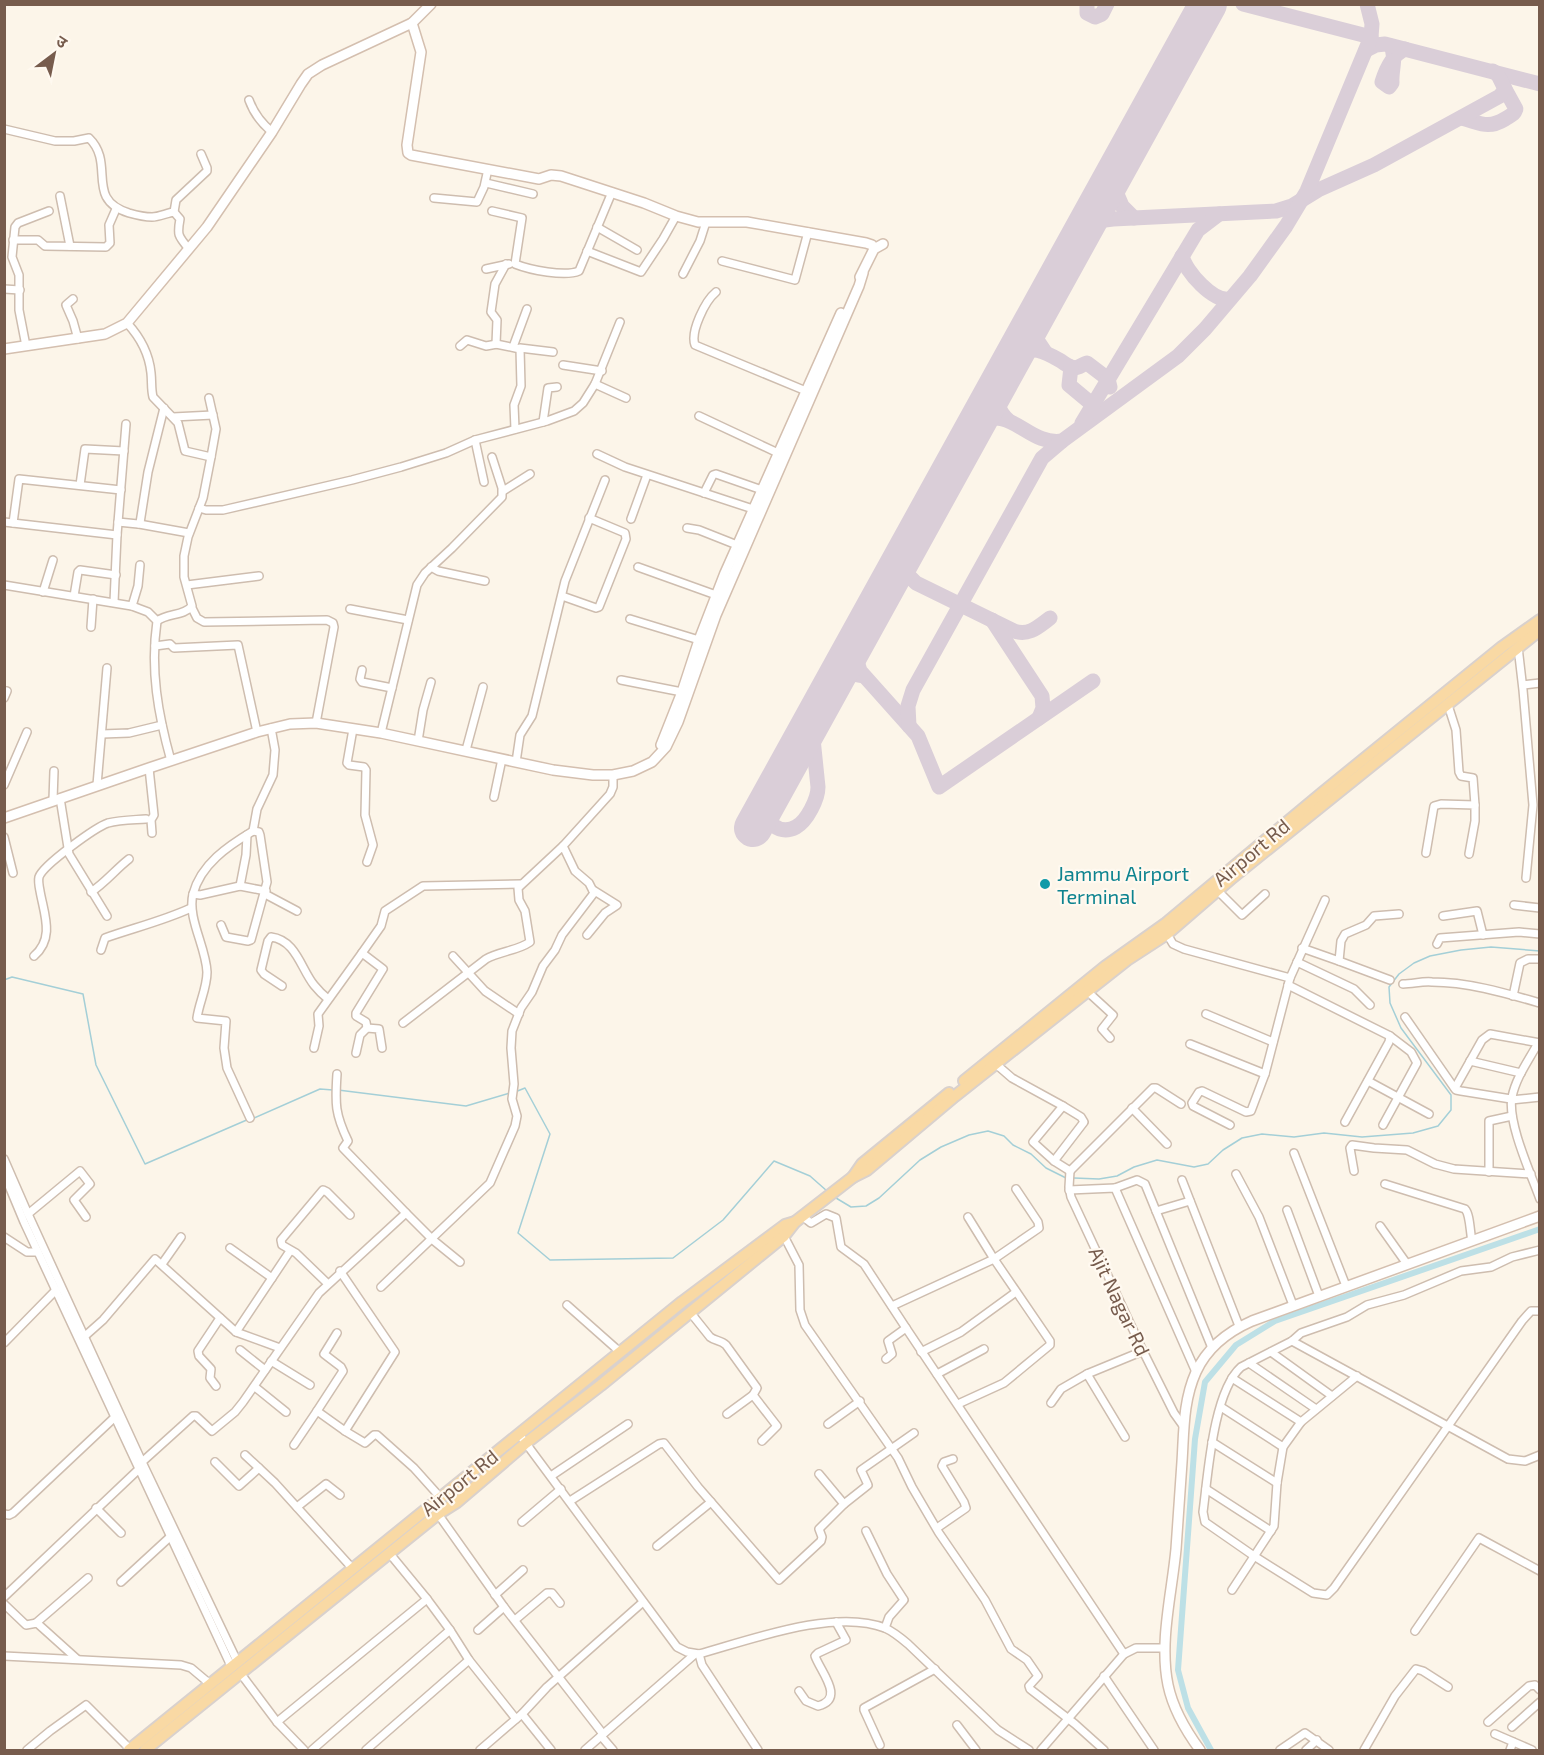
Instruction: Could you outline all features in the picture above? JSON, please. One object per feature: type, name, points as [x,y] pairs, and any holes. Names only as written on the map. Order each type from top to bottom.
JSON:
[{"type":"main road","name":"Airport Rd","points":[[850,1179],[862,1164],[998,1052],[1107,966],[1165,924],[1358,764],[1502,647],[1539,620]]},
{"type":"main road","points":[[145,1750],[438,1514],[457,1502],[522,1438],[601,1385],[784,1236],[799,1219],[850,1179],[867,1170],[1127,960],[1167,934],[1539,630]]},
{"type":"main road","name":"Airport Rd","points":[[129,1750],[440,1497],[522,1438],[620,1352],[682,1302],[785,1225],[799,1219]]},
{"type":"street","points":[[4,349],[105,334],[127,323],[207,227],[272,132],[301,84],[315,69],[412,23],[430,4]]},
{"type":"street","points":[[412,23],[421,52],[406,145],[408,153],[414,157],[539,179],[557,175],[612,192],[676,216],[706,222],[747,222],[808,232],[866,243],[872,245],[874,249]]},
{"type":"street","points":[[249,100],[259,121],[272,132]]},
{"type":"street","points":[[4,129],[55,141],[89,138],[100,154],[105,196],[116,209],[153,218],[174,212]]},
{"type":"street","points":[[174,212],[176,200],[207,171],[201,154]]},
{"type":"street","points":[[434,198],[477,202],[486,183],[488,169]]},
{"type":"street","points":[[486,183],[533,194]]},
{"type":"street","points":[[486,269],[515,264],[541,271],[574,273],[579,271],[612,192]]},
{"type":"street","points":[[60,196],[70,246]]},
{"type":"street","points":[[13,240],[38,240],[45,246],[109,245],[109,225],[116,209]]},
{"type":"street","points":[[26,346],[19,310],[19,275],[12,257],[13,240],[16,224],[49,211]]},
{"type":"street","points":[[492,211],[522,218],[515,264]]},
{"type":"street","points":[[174,212],[180,219],[179,238],[189,249]]},
{"type":"street","points":[[587,251],[640,272],[676,216]]},
{"type":"street","points":[[682,274],[700,241],[706,222]]},
{"type":"street","points":[[597,227],[637,250]]},
{"type":"street","points":[[723,261],[795,280],[808,232]]},
{"type":"street","points":[[658,756],[699,640],[737,545],[854,286],[874,249],[883,244]]},
{"type":"street","points":[[497,344],[497,320],[491,312],[495,284],[506,264]]},
{"type":"street","points":[[4,818],[257,732],[290,724],[316,723],[353,729],[593,776],[613,775],[641,768],[666,747],[678,722],[716,615],[860,286],[863,273]]},
{"type":"street","points":[[4,289],[20,290]]},
{"type":"street","points":[[716,292],[709,298],[701,313],[694,336],[695,345],[806,391]]},
{"type":"street","points":[[73,299],[66,305],[78,339]]},
{"type":"street","points":[[515,429],[513,406],[521,386],[517,348],[527,309]]},
{"type":"street","points":[[199,508],[223,510],[352,480],[446,453],[475,440],[543,422],[579,407],[602,371],[620,322]]},
{"type":"street","points":[[127,323],[142,342],[151,374],[152,395],[173,417],[180,430],[184,451],[211,457]]},
{"type":"street","points":[[460,346],[467,340],[486,346],[497,344],[553,352]]},
{"type":"street","points":[[563,365],[602,371]]},
{"type":"street","points":[[595,384],[626,398]]},
{"type":"street","points":[[543,422],[548,388],[557,387]]},
{"type":"street","points":[[209,398],[216,429],[199,508],[189,533],[183,563],[192,608],[196,618],[204,622],[327,620],[333,623],[316,723]]},
{"type":"street","points":[[139,524],[147,478],[164,408]]},
{"type":"street","points":[[173,417],[213,415]]},
{"type":"street","points":[[699,416],[778,453]]},
{"type":"street","points":[[114,602],[126,424]]},
{"type":"street","points":[[475,440],[484,482]]},
{"type":"street","points":[[80,485],[85,449],[124,451]]},
{"type":"street","points":[[597,454],[647,475],[753,509]]},
{"type":"street","points":[[381,734],[408,620],[421,577],[500,500],[503,491],[492,457]]},
{"type":"street","points":[[503,491],[530,474]]},
{"type":"street","points":[[704,493],[713,475],[716,474],[762,490]]},
{"type":"street","points":[[631,519],[647,475]]},
{"type":"street","points":[[13,523],[18,479],[121,490]]},
{"type":"street","points":[[516,762],[520,735],[532,716],[571,565],[605,480]]},
{"type":"street","points":[[562,596],[596,608],[599,607],[626,538],[625,533],[589,518]]},
{"type":"street","points":[[4,522],[117,535]]},
{"type":"street","points":[[118,522],[189,533]]},
{"type":"street","points":[[687,528],[695,528],[737,545]]},
{"type":"street","points":[[43,592],[53,561]]},
{"type":"street","points":[[132,606],[138,586],[140,565]]},
{"type":"street","points":[[431,567],[438,571],[485,581]]},
{"type":"street","points":[[638,567],[716,595]]},
{"type":"street","points":[[74,596],[78,570],[116,575]]},
{"type":"street","points":[[187,585],[259,576]]},
{"type":"street","points":[[4,585],[132,606],[148,612],[157,621],[155,687],[171,761]]},
{"type":"street","points":[[91,627],[93,599]]},
{"type":"street","points":[[157,621],[164,616],[185,612],[192,608]]},
{"type":"street","points":[[350,609],[408,620]]},
{"type":"street","points":[[630,619],[699,640]]},
{"type":"street","points":[[155,646],[170,644],[174,648],[238,645],[257,732]]},
{"type":"street","points":[[1518,647],[1533,806],[1526,878]]},
{"type":"street","points":[[97,785],[108,668]]},
{"type":"street","points":[[362,670],[360,679],[362,682],[392,688]]},
{"type":"street","points":[[621,680],[682,692]]},
{"type":"street","points":[[418,741],[431,682]]},
{"type":"street","points":[[1523,685],[1539,682]]},
{"type":"street","points":[[466,750],[483,687]]},
{"type":"street","points":[[1448,705],[1456,730],[1459,772],[1461,776],[1473,778],[1475,820],[1469,854]]},
{"type":"street","points":[[102,734],[129,733],[162,725]]},
{"type":"street","points":[[240,886],[250,833],[257,810],[273,775],[274,750],[271,728]]},
{"type":"street","points":[[353,729],[346,763],[364,767],[366,770],[364,815],[373,845],[367,862]]},
{"type":"street","points":[[4,785],[27,732]]},
{"type":"street","points":[[494,797],[502,759]]},
{"type":"street","points":[[149,768],[154,815],[151,820],[152,832]]},
{"type":"street","points":[[54,771],[56,799],[71,858],[107,916]]},
{"type":"street","points":[[403,1023],[497,952],[512,950],[530,942],[525,911],[518,895],[521,884],[545,864],[610,794],[613,787],[613,775]]},
{"type":"street","points":[[1426,853],[1435,805],[1475,805]]},
{"type":"street","points":[[34,956],[43,946],[47,934],[39,878],[41,873],[68,848],[109,823],[146,819]]},
{"type":"street","points":[[221,925],[226,937],[249,941],[265,893],[267,876],[259,832],[250,833],[231,843],[202,873],[195,884],[191,908],[207,973],[197,1018],[226,1020],[224,1048],[227,1068],[250,1118]]},
{"type":"street","points":[[4,837],[13,873]]},
{"type":"street","points":[[562,846],[574,871],[593,890],[617,904],[604,913],[587,935]]},
{"type":"street","points":[[91,892],[103,884],[110,874],[129,859]]},
{"type":"street","points":[[314,1048],[319,1026],[318,1015],[381,926],[385,911],[423,886],[521,884]]},
{"type":"street","points":[[193,894],[200,895],[240,886],[265,893],[297,911]]},
{"type":"street","points":[[381,1287],[433,1240],[492,1181],[517,1116],[512,1099],[514,1084],[511,1041],[522,1005],[532,992],[543,966],[555,950],[562,935],[593,896],[593,890]]},
{"type":"street","points":[[1218,891],[1242,915],[1265,894]]},
{"type":"street","points":[[1230,1125],[1193,1106],[1198,1093],[1202,1091],[1250,1112],[1274,1042],[1289,982],[1325,900]]},
{"type":"street","points":[[1514,905],[1539,908]]},
{"type":"street","points":[[101,950],[103,940],[107,937],[152,924],[191,908]]},
{"type":"street","points":[[1443,916],[1477,911],[1483,935]]},
{"type":"street","points":[[1339,961],[1341,941],[1345,934],[1366,925],[1374,916],[1400,914]]},
{"type":"street","points":[[1437,944],[1439,939],[1519,932],[1539,934]]},
{"type":"street","points":[[1167,934],[1173,944],[1184,949],[1289,982],[1390,1036],[1411,1052],[1417,1063],[1383,1125]]},
{"type":"street","points":[[282,986],[261,970],[271,937],[278,939],[295,952],[313,984],[328,999]]},
{"type":"street","points":[[1302,948],[1390,980]]},
{"type":"street","points":[[362,953],[383,969],[356,1013],[356,1016],[366,1022],[367,1028]]},
{"type":"street","points":[[453,956],[495,1000],[519,1014]]},
{"type":"street","points":[[1513,996],[1520,963],[1525,960],[1539,959]]},
{"type":"street","points":[[1297,962],[1354,989],[1370,1005]]},
{"type":"street","points":[[1403,984],[1449,983],[1539,1003]]},
{"type":"street","points":[[1088,992],[1113,1015],[1102,1029],[1110,1038]]},
{"type":"street","points":[[1206,1014],[1274,1042]]},
{"type":"street","points":[[1405,1017],[1455,1089],[1511,1099],[1539,1097]]},
{"type":"street","points":[[356,1053],[360,1035],[367,1028],[379,1029],[382,1048]]},
{"type":"street","points":[[1455,1089],[1482,1040],[1490,1034],[1539,1043],[1521,1073],[1511,1099],[1512,1116],[1539,1199]]},
{"type":"street","points":[[1345,1122],[1389,1042],[1390,1036]]},
{"type":"street","points":[[1190,1044],[1264,1074]]},
{"type":"street","points":[[1470,1061],[1521,1073]]},
{"type":"street","points":[[997,1065],[1012,1078],[1081,1117],[1083,1122],[1054,1161]]},
{"type":"street","points":[[337,1074],[335,1104],[348,1141],[343,1148],[433,1240],[460,1262]]},
{"type":"street","points":[[1368,1081],[1429,1114]]},
{"type":"street","points":[[1063,1106],[1033,1142],[1070,1172],[1154,1088],[1181,1104]]},
{"type":"street","points":[[1132,1108],[1167,1144]]},
{"type":"street","points":[[1489,1172],[1489,1122],[1512,1116]]},
{"type":"street","points":[[1354,1171],[1350,1148],[1352,1145],[1407,1150],[1446,1168],[1531,1174]]},
{"type":"street","points":[[1294,1153],[1346,1286]]},
{"type":"street","points":[[4,1159],[85,1336],[171,1536],[234,1664]]},
{"type":"street","points":[[28,1214],[80,1171],[90,1184],[74,1200],[86,1217]]},
{"type":"street","name":"Ajit Nagar Rd","points":[[1070,1172],[1069,1189],[1143,1351],[1174,1413],[1184,1427]]},
{"type":"street","points":[[4,1174],[33,1252],[56,1290],[234,1664]]},
{"type":"street","points":[[1236,1174],[1259,1217],[1293,1305]]},
{"type":"street","points":[[1069,1189],[1115,1188],[1140,1180],[1145,1184],[1212,1348]]},
{"type":"street","points":[[1182,1180],[1239,1326]]},
{"type":"street","points":[[1385,1184],[1465,1209],[1468,1213],[1472,1240]]},
{"type":"street","points":[[1115,1188],[1196,1372]]},
{"type":"street","points":[[892,1306],[994,1258],[1039,1228],[1038,1222],[1016,1189]]},
{"type":"street","points":[[327,1283],[296,1253],[282,1245],[281,1240],[323,1190],[350,1215]]},
{"type":"street","points":[[1156,1211],[1190,1201]]},
{"type":"street","points":[[1287,1210],[1319,1296]]},
{"type":"street","points":[[4,1597],[193,1416],[196,1416],[211,1431],[235,1412],[327,1283],[406,1213]]},
{"type":"street","points":[[799,1219],[811,1223],[826,1214],[836,1218],[841,1247],[864,1264],[1124,1654]]},
{"type":"street","points":[[1200,1750],[1183,1725],[1171,1699],[1167,1684],[1164,1648],[1174,1564],[1186,1404],[1196,1372],[1212,1348],[1239,1326],[1539,1216]]},
{"type":"street","points":[[958,1404],[1004,1383],[1050,1345],[1050,1341],[968,1217]]},
{"type":"street","points":[[1380,1226],[1407,1264]]},
{"type":"street","points":[[784,1236],[799,1265],[802,1318],[892,1448],[912,1487],[985,1600],[1011,1649],[1027,1660],[1037,1673],[1038,1676],[1029,1686],[1030,1689],[1104,1750]]},
{"type":"street","points":[[4,1237],[24,1250],[33,1252]]},
{"type":"street","points":[[162,1264],[181,1237]]},
{"type":"street","points":[[230,1248],[272,1278]]},
{"type":"street","points":[[1539,1250],[1512,1257],[1491,1267],[1461,1271],[1404,1295],[1367,1305],[1347,1317],[1301,1333],[1292,1341],[1241,1368],[1232,1377],[1226,1390],[1212,1442],[1203,1516],[1205,1522],[1313,1593],[1327,1595],[1522,1322],[1531,1311],[1539,1311]]},
{"type":"street","points":[[236,1332],[290,1251]]},
{"type":"street","points":[[85,1336],[103,1320],[152,1260],[156,1259],[236,1332],[280,1348]]},
{"type":"street","points":[[340,1271],[395,1352],[345,1431]]},
{"type":"street","points":[[4,1343],[56,1290]]},
{"type":"street","points":[[921,1352],[961,1332],[1016,1292]]},
{"type":"street","points":[[567,1305],[620,1352]]},
{"type":"street","points":[[690,1312],[710,1337],[714,1340],[721,1340],[726,1345],[757,1386],[753,1395],[727,1414]]},
{"type":"street","points":[[216,1386],[210,1378],[211,1369],[199,1356],[198,1351],[220,1318]]},
{"type":"street","points":[[886,1359],[892,1353],[888,1341],[906,1328]]},
{"type":"street","points":[[294,1445],[343,1371],[324,1354],[337,1333]]},
{"type":"street","points":[[1292,1341],[1514,1461],[1532,1460],[1539,1455]]},
{"type":"street","points":[[937,1374],[984,1349]]},
{"type":"street","points":[[240,1350],[265,1370]]},
{"type":"street","points":[[1052,1403],[1061,1389],[1087,1374],[1143,1351]]},
{"type":"street","points":[[1271,1352],[1332,1395]]},
{"type":"street","points":[[271,1361],[310,1385]]},
{"type":"street","points":[[1249,1363],[1316,1409]]},
{"type":"street","points":[[1087,1374],[1125,1437]]},
{"type":"street","points":[[1232,1590],[1271,1531],[1283,1447],[1301,1422],[1357,1376]]},
{"type":"street","points":[[1232,1377],[1301,1422]]},
{"type":"street","points":[[255,1387],[286,1413]]},
{"type":"street","points":[[753,1395],[777,1426],[762,1441]]},
{"type":"street","points":[[828,1424],[860,1401]]},
{"type":"street","points":[[1221,1407],[1283,1447]]},
{"type":"street","points":[[317,1411],[365,1443],[377,1435],[414,1468],[440,1497]]},
{"type":"street","points":[[4,1514],[13,1513],[115,1417]]},
{"type":"street","points":[[551,1476],[628,1424]]},
{"type":"street","points":[[570,1501],[663,1443],[669,1447],[681,1466],[779,1580],[821,1542],[819,1529],[844,1504],[868,1485],[861,1470],[914,1433]]},
{"type":"street","points":[[522,1438],[675,1645],[697,1654],[758,1750]]},
{"type":"street","points":[[1212,1442],[1277,1483]]},
{"type":"street","points":[[245,1455],[352,1568]]},
{"type":"street","points":[[937,1528],[966,1508],[942,1466],[944,1462],[953,1459]]},
{"type":"street","points":[[215,1462],[239,1486],[259,1468]]},
{"type":"street","points":[[819,1474],[844,1504]]},
{"type":"street","points":[[297,1508],[326,1484],[339,1495]]},
{"type":"street","points":[[522,1522],[561,1489]]},
{"type":"street","points":[[1206,1489],[1271,1531]]},
{"type":"street","points":[[657,1546],[711,1502]]},
{"type":"street","points":[[96,1508],[121,1533]]},
{"type":"street","points":[[438,1514],[504,1608],[613,1750]]},
{"type":"street","points":[[866,1531],[887,1574],[904,1600],[889,1617],[885,1628]]},
{"type":"street","points":[[122,1582],[171,1536]]},
{"type":"street","points":[[1415,1631],[1479,1538],[1539,1571]]},
{"type":"street","points":[[390,1554],[427,1599],[469,1660],[551,1750]]},
{"type":"street","points":[[495,1594],[523,1570]]},
{"type":"street","points":[[4,1605],[26,1626],[30,1626],[88,1578]]},
{"type":"street","points":[[514,1620],[548,1593],[552,1593],[560,1602]]},
{"type":"street","points":[[277,1722],[427,1599]]},
{"type":"street","points":[[480,1750],[643,1602]]},
{"type":"street","points":[[478,1630],[504,1608]]},
{"type":"street","points":[[799,1690],[806,1701],[818,1706],[825,1703],[831,1696],[831,1688],[815,1658],[818,1653],[846,1640],[836,1622]]},
{"type":"street","points":[[585,1750],[697,1654],[808,1624],[836,1622],[885,1628],[908,1644],[998,1730],[1029,1750]]},
{"type":"street","points":[[36,1623],[78,1660]]},
{"type":"street","points":[[312,1750],[450,1630]]},
{"type":"street","points":[[1041,1750],[1124,1654],[1136,1648],[1164,1648]]},
{"type":"street","points":[[4,1656],[181,1665],[191,1668],[210,1684]]},
{"type":"street","points":[[366,1750],[469,1660]]},
{"type":"street","points":[[880,1745],[864,1708],[934,1670]]},
{"type":"street","points":[[1364,1750],[1395,1696],[1416,1670],[1423,1671],[1448,1687]]},
{"type":"street","points":[[241,1674],[277,1722],[304,1750]]},
{"type":"street","points":[[1104,1676],[1154,1750]]},
{"type":"street","points":[[1488,1722],[1529,1686],[1535,1685],[1539,1690]]},
{"type":"street","points":[[1512,1727],[1539,1702]]},
{"type":"street","points":[[27,1750],[86,1705],[129,1750]]},
{"type":"street","points":[[957,1725],[976,1750]]},
{"type":"street","points":[[1281,1750],[1304,1733],[1329,1750]]},
{"type":"street","points":[[1495,1734],[1532,1750]]},
{"type":"street","points":[[1306,1750],[1317,1740]]},
{"type":"street","points":[[1510,1750],[1514,1742]]},
{"type":"waterway","points":[[1074,1178],[1099,1179],[1117,1176],[1134,1167],[1157,1160],[1194,1167],[1208,1164],[1223,1150],[1242,1138],[1262,1134],[1294,1137],[1324,1133],[1362,1137],[1413,1133],[1438,1126],[1451,1110],[1451,1095],[1401,1028],[1390,1003],[1389,987],[1399,974],[1414,963],[1430,956],[1491,947],[1540,951]]},
{"type":"waterway","points":[[4,980],[12,977],[83,994],[96,1065],[145,1164],[249,1119]]},
{"type":"waterway","points":[[515,1092],[525,1088],[550,1134],[518,1233],[550,1260],[673,1258],[723,1220],[774,1161],[810,1176],[827,1191]]},
{"type":"waterway","points":[[254,1118],[320,1089],[333,1090]]},
{"type":"waterway","points":[[338,1090],[466,1106],[510,1093]]},
{"type":"waterway","points":[[836,1198],[851,1207],[866,1206],[879,1198],[920,1160],[941,1147],[969,1135],[988,1131],[1004,1136],[1013,1145],[1031,1154],[1046,1168],[1066,1178]]},
{"type":"waterway","points":[[1211,1750],[1188,1708],[1178,1670],[1195,1439],[1205,1382],[1236,1345],[1275,1321],[1540,1229]]},
{"type":"taxiway","points":[[1087,4],[1087,13],[1095,17],[1102,14],[1107,4]]},
{"type":"taxiway","points":[[1199,4],[1200,20]]},
{"type":"taxiway","points":[[1243,4],[1371,37]]},
{"type":"taxiway","points":[[977,423],[1000,418],[1039,438],[1062,441],[1178,356],[1205,329],[1250,276],[1286,226],[1307,191],[1371,37],[1372,24],[1367,4]]},
{"type":"taxiway","points":[[1366,50],[1385,44],[1540,84]]},
{"type":"taxiway","points":[[1391,46],[1394,55],[1394,60],[1392,83],[1389,87],[1382,82],[1385,72],[1390,63],[1393,59],[1396,55],[1405,49]]},
{"type":"taxiway","points":[[1086,226],[1097,221],[1113,219],[1276,211],[1292,206],[1318,190],[1374,165],[1500,96],[1505,89],[1498,75],[1493,71]]},
{"type":"taxiway","points":[[1461,118],[1488,125],[1512,115],[1516,109],[1505,89]]},
{"type":"taxiway","points":[[1111,180],[1122,206],[1134,218]]},
{"type":"taxiway","points":[[1082,423],[1198,230],[1219,214]]},
{"type":"taxiway","points":[[1182,256],[1189,270],[1201,285],[1216,296],[1230,299]]},
{"type":"taxiway","points":[[1034,321],[1035,337],[1045,352]]},
{"type":"taxiway","points":[[1013,357],[1027,351],[1038,350],[1074,368],[1087,363],[1108,379],[1110,387]]},
{"type":"taxiway","points":[[1071,367],[1069,385],[1093,405]]},
{"type":"taxiway","points":[[996,388],[998,406],[1008,420]]},
{"type":"taxiway","points":[[909,726],[908,706],[913,690],[1042,458],[1062,441]]},
{"type":"taxiway","points":[[901,559],[907,574],[916,583],[1014,631],[1029,631],[1050,618]]},
{"type":"taxiway","points":[[992,620],[1042,696],[1043,708],[1039,718]]},
{"type":"taxiway","points":[[856,642],[856,658],[860,671],[918,736],[939,787],[1093,681]]},
{"type":"taxiway","points":[[837,676],[847,673],[863,676]]},
{"type":"taxiway","points":[[789,763],[767,792],[762,806],[769,822],[784,830],[800,824],[808,815],[816,797],[818,787],[813,719]]},
{"type":"runway","points":[[753,828],[1208,4]]},
{"type":"place","name":"Jammu Airport Terminal","points":[[1045,884]]}]
